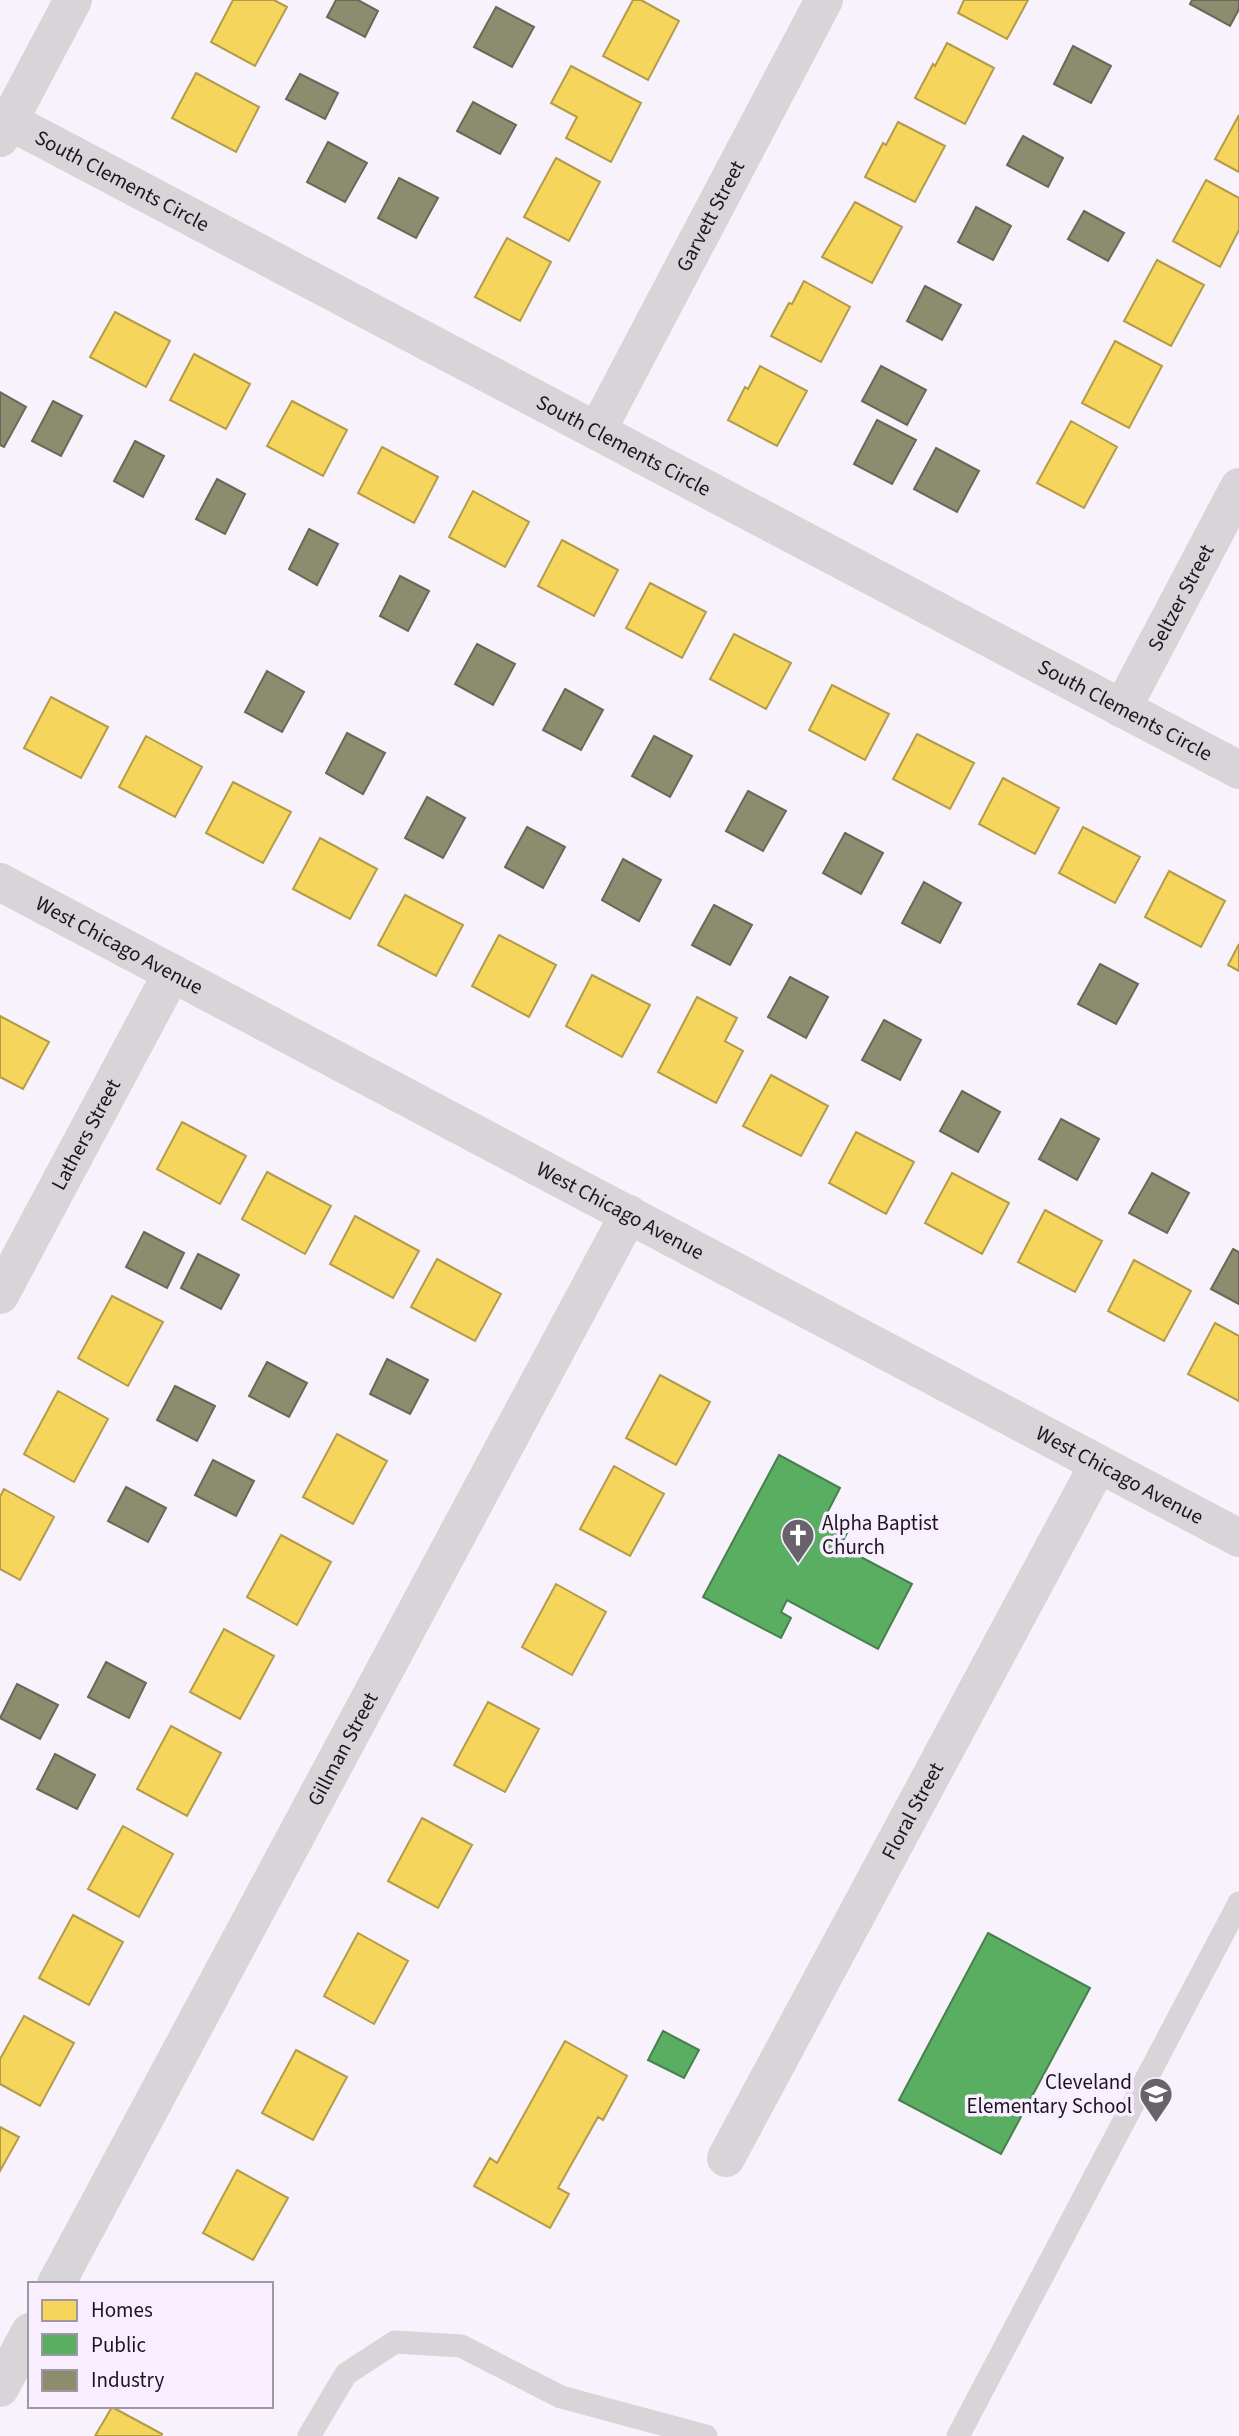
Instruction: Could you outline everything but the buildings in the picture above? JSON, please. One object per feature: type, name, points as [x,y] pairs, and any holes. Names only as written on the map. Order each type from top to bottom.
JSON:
[{"type":"street","points":[[4,130],[73,0]]},
{"type":"street","name":"Garvett Street","points":[[597,431],[824,0]]},
{"type":"street","name":"South Clements Circle","points":[[4,130],[597,431],[1239,770]]},
{"type":"street","name":"Seltzer Street","points":[[1122,709],[1239,487]]},
{"type":"street","name":"West Chicago Avenue","points":[[0,882],[1239,1538]]},
{"type":"street","name":"Lathers Street","points":[[0,1295],[172,972]]},
{"type":"street","name":"Gillman Street","points":[[57,2282],[629,1214]]},
{"type":"street","name":"Floral Street","points":[[726,2158],[1098,1465]]},
{"type":"street","points":[[0,2388],[28,2336]]},
{"type":"lane","points":[[958,2436],[1239,1903]]},
{"type":"lane","points":[[309,2436],[346,2374],[395,2342],[461,2346],[561,2397],[706,2436]]},
{"type":"place","name":"Alpha Baptist Church","points":[[798,1565]]},
{"type":"place","name":"Cleveland Elementary School","points":[[1156,2124]]}]
